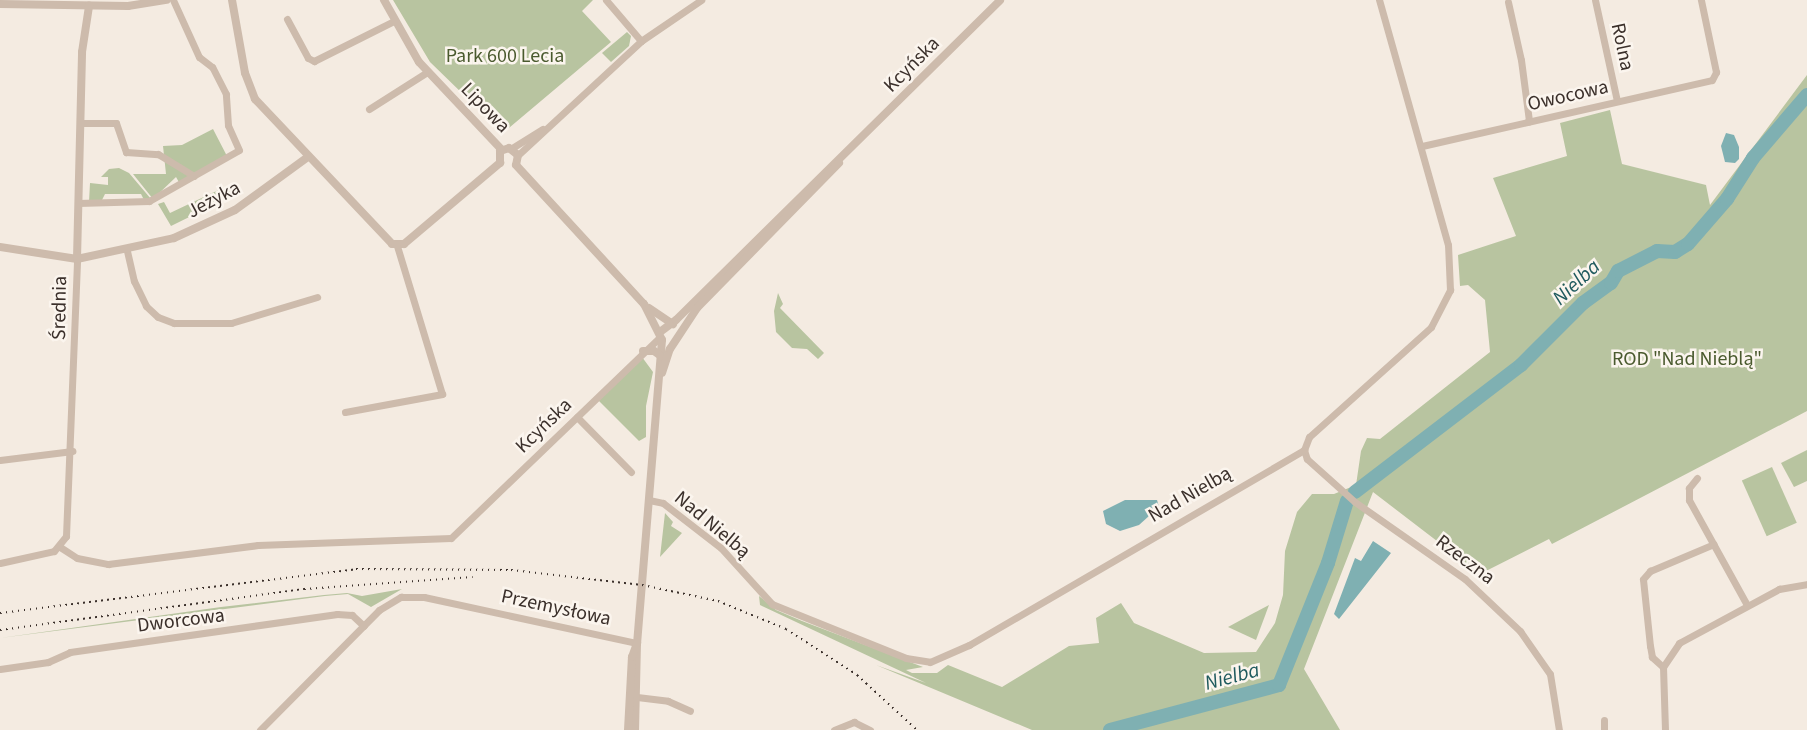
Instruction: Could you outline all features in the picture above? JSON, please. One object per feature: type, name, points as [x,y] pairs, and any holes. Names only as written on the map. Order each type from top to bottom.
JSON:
[{"type":"street","points":[[0,4],[78,3],[89,6],[167,0]]},
{"type":"street","points":[[78,202],[145,202],[239,150],[228,125],[226,94],[212,68],[199,57],[173,0]]},
{"type":"street","points":[[232,0],[249,86],[263,110],[397,246],[442,394],[345,412]]},
{"type":"street","name":"Lipowa","points":[[384,0],[394,21],[427,72],[502,150]]},
{"type":"street","points":[[606,0],[641,41]]},
{"type":"street","points":[[397,246],[500,164],[502,150],[515,152],[641,41],[701,0]]},
{"type":"street","name":"Kcyńska","points":[[60,547],[77,558],[108,564],[258,545],[449,538],[660,336],[1000,0]]},
{"type":"street","name":"Nad Nielbą","points":[[650,500],[663,503],[676,517],[710,538],[772,604],[906,658],[930,662],[969,645],[1304,450],[1309,437],[1428,330],[1446,301],[1451,257],[1422,146],[1379,0]]},
{"type":"street","name":"Rolna","points":[[1595,0],[1617,101]]},
{"type":"street","name":"Owocowa","points":[[1422,146],[1712,81],[1716,72],[1701,0]]},
{"type":"street","points":[[1508,2],[1521,60],[1529,122]]},
{"type":"street","name":"Średnia","points":[[60,547],[67,533],[72,452],[82,52],[89,6]]},
{"type":"street","points":[[287,19],[308,58],[314,61],[394,21]]},
{"type":"street","points":[[369,109],[427,72]]},
{"type":"street","points":[[80,123],[116,123],[126,152],[163,156],[194,176]]},
{"type":"street","points":[[515,152],[516,165],[644,304],[680,333]]},
{"type":"street","name":"Kcyńska","points":[[674,343],[704,300],[826,179],[846,153]]},
{"type":"street","name":"Jeżyka","points":[[0,248],[77,258],[127,251],[174,238],[220,218],[308,157]]},
{"type":"street","points":[[500,164],[506,168],[516,165]]},
{"type":"street","points":[[127,251],[134,281],[146,306],[174,323],[231,323],[316,297]]},
{"type":"street","points":[[644,304],[660,336],[674,343]]},
{"type":"street","name":"Przemysłowa","points":[[260,730],[391,602],[418,596],[637,643],[661,356],[660,336]]},
{"type":"street","name":"Przemysłowa","points":[[659,380],[674,343]]},
{"type":"street","points":[[643,351],[654,351],[661,356]]},
{"type":"street","points":[[577,417],[631,472]]},
{"type":"street","name":"Rzeczna","points":[[1304,450],[1307,459],[1355,502],[1465,579],[1527,638],[1550,674],[1559,730]]},
{"type":"street","points":[[0,460],[72,452]]},
{"type":"street","points":[[1697,478],[1689,488],[1689,500],[1747,605]]},
{"type":"street","points":[[1663,667],[1652,657],[1643,579],[1650,571],[1714,544]]},
{"type":"street","points":[[0,563],[60,547]]},
{"type":"street","points":[[1665,730],[1663,667],[1672,649],[1686,636],[1779,589],[1807,584]]},
{"type":"street","name":"Dworcowa","points":[[0,669],[48,662],[70,652],[337,614],[352,615],[364,626]]},
{"type":"street","points":[[635,730],[637,643]]},
{"type":"street","points":[[628,730],[632,657],[637,643]]},
{"type":"street","points":[[637,697],[668,701],[690,711]]},
{"type":"street","points":[[1604,720],[1604,730]]},
{"type":"street","points":[[834,730],[854,722],[870,730]]},
{"type":"green space","name":"Park 600 Lecia","points":[[393,0],[593,0],[582,11],[611,42],[503,133],[430,62]]},
{"type":"green space","points":[[627,32],[631,36],[629,46],[611,62],[602,53]]},
{"type":"green space","name":"ROD \"Nad Nieblą\"","points":[[1807,75],[1807,411],[1552,544],[1549,539],[1480,574],[1373,492],[1304,669],[1340,730],[1032,730],[876,665],[926,683],[760,605],[759,596],[776,610],[923,667],[906,670],[912,673],[937,673],[948,665],[1002,687],[1069,646],[1099,643],[1096,618],[1121,603],[1134,623],[1204,653],[1256,652],[1275,623],[1283,595],[1285,551],[1297,512],[1312,494],[1334,494],[1356,485],[1361,451],[1367,438],[1380,439],[1490,352],[1485,300],[1468,285],[1460,286],[1458,255],[1516,236],[1493,178],[1567,156],[1560,123],[1610,110],[1622,164],[1706,185],[1710,205]]},
{"type":"green space","points":[[213,129],[228,158],[180,184],[176,177],[153,199],[133,174],[166,174],[163,146],[182,145]]},
{"type":"green space","points":[[119,168],[129,173],[151,199],[145,202],[141,194],[105,194],[101,202],[89,202],[90,183],[108,185],[108,177],[101,177],[109,169]]},
{"type":"green space","points":[[229,185],[234,195],[171,226],[158,204],[164,202],[170,213]]},
{"type":"green space","points":[[778,293],[783,304],[780,308],[824,353],[818,359],[807,349],[792,348],[776,332],[774,311]]},
{"type":"green space","points":[[642,357],[653,372],[646,406],[646,437],[639,441],[598,400]]},
{"type":"green space","points":[[1807,450],[1807,481],[1794,487],[1781,463]]},
{"type":"green space","points":[[1772,467],[1797,523],[1767,536],[1742,480]]},
{"type":"green space","points":[[665,513],[673,522],[671,526],[682,533],[660,557]]},
{"type":"green space","points":[[402,589],[371,607],[348,594],[0,638],[221,607],[347,593],[362,596]]},
{"type":"green space","points":[[1269,605],[1256,640],[1228,627],[1252,614]]},
{"type":"water","points":[[1726,133],[1734,135],[1739,147],[1739,159],[1735,163],[1725,162],[1721,146]]},
{"type":"water","points":[[1125,500],[1157,500],[1159,507],[1139,525],[1120,531],[1106,524],[1103,511]]},
{"type":"water","points":[[1373,541],[1391,553],[1339,619],[1334,614],[1355,558],[1361,561]]},
{"type":"waterway","name":"Nielba","points":[[1355,492],[1521,365],[1583,303],[1611,283],[1618,271],[1657,251],[1675,252],[1688,244],[1727,199],[1753,158],[1807,95]]},
{"type":"waterway","name":"Nielba","points":[[1110,730],[1279,685],[1328,563],[1347,501]]},
{"type":"railway","points":[[0,613],[356,569],[511,570],[642,585],[718,601],[786,629],[857,675],[917,730]]},
{"type":"railway","points":[[0,630],[304,589],[473,577]]}]
